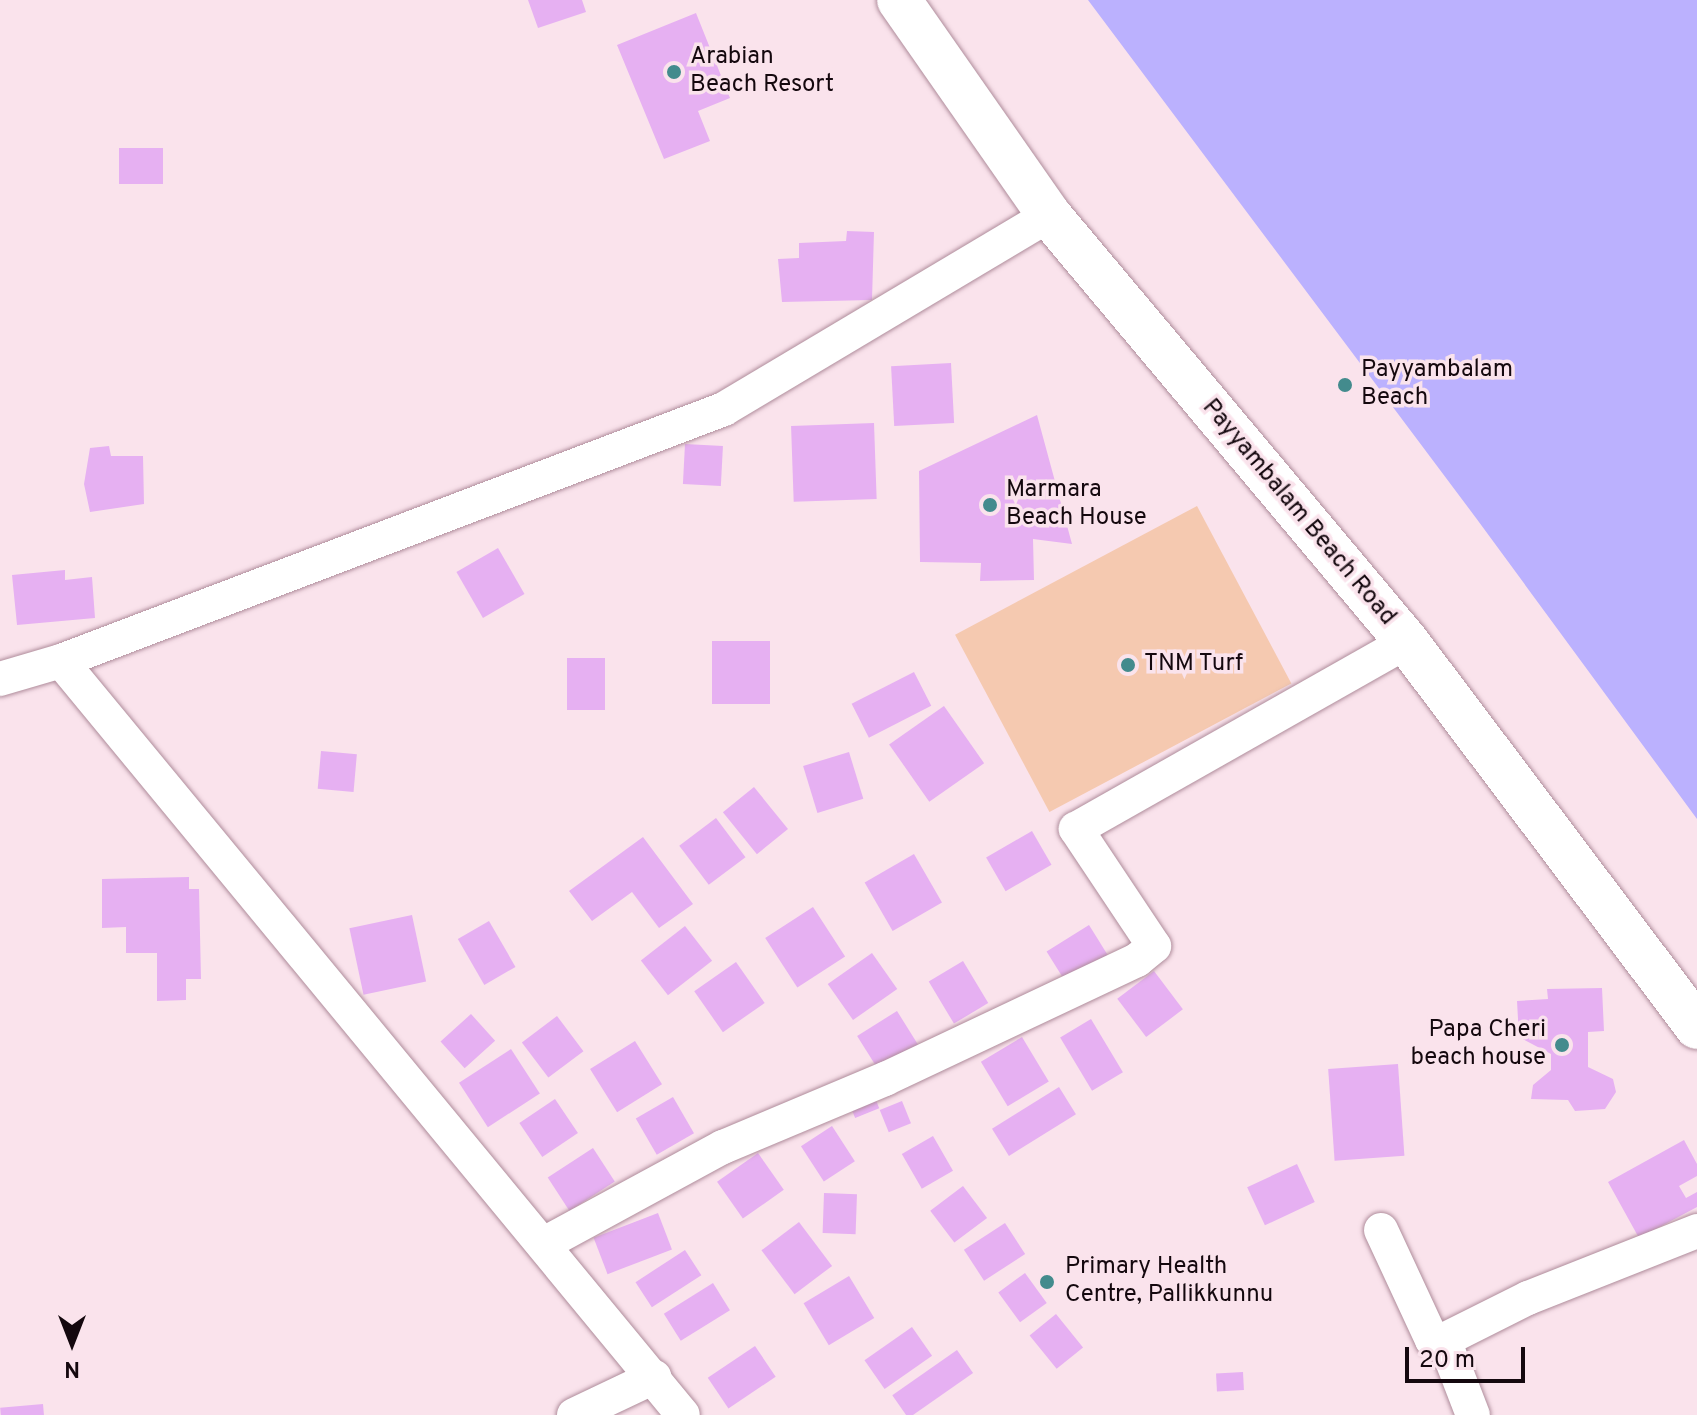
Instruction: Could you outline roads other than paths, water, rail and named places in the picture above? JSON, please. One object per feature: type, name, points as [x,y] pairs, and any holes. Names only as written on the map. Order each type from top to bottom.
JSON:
[{"type":"main road","name":"Payyambalam Beach Road","points":[[899,0],[1049,215],[1407,642],[1697,1027]]},
{"type":"street","points":[[0,679],[61,661],[724,409],[1049,215]]},
{"type":"street","points":[[544,1244],[723,1147],[885,1079],[1137,960],[1154,946],[1076,829],[1407,642]]},
{"type":"street","points":[[61,661],[683,1415]]},
{"type":"street","points":[[1381,1230],[1432,1340],[1444,1340],[1528,1298],[1697,1231]]},
{"type":"street","points":[[1444,1340],[1473,1415]]},
{"type":"street","points":[[574,1415],[654,1377]]},
{"type":"place","name":"Arabian Beach Resort","points":[[674,72]]},
{"type":"place","name":"Payyambalam Beach","points":[[1345,385]]},
{"type":"place","name":"Marmara Beach House","points":[[990,505]]},
{"type":"place","name":"TNM Turf","points":[[1128,665]]},
{"type":"place","name":"Papa Cheri beach house","points":[[1562,1045]]},
{"type":"place","name":"Primary Health Centre, Pallikkunnu","points":[[1047,1282]]}]
